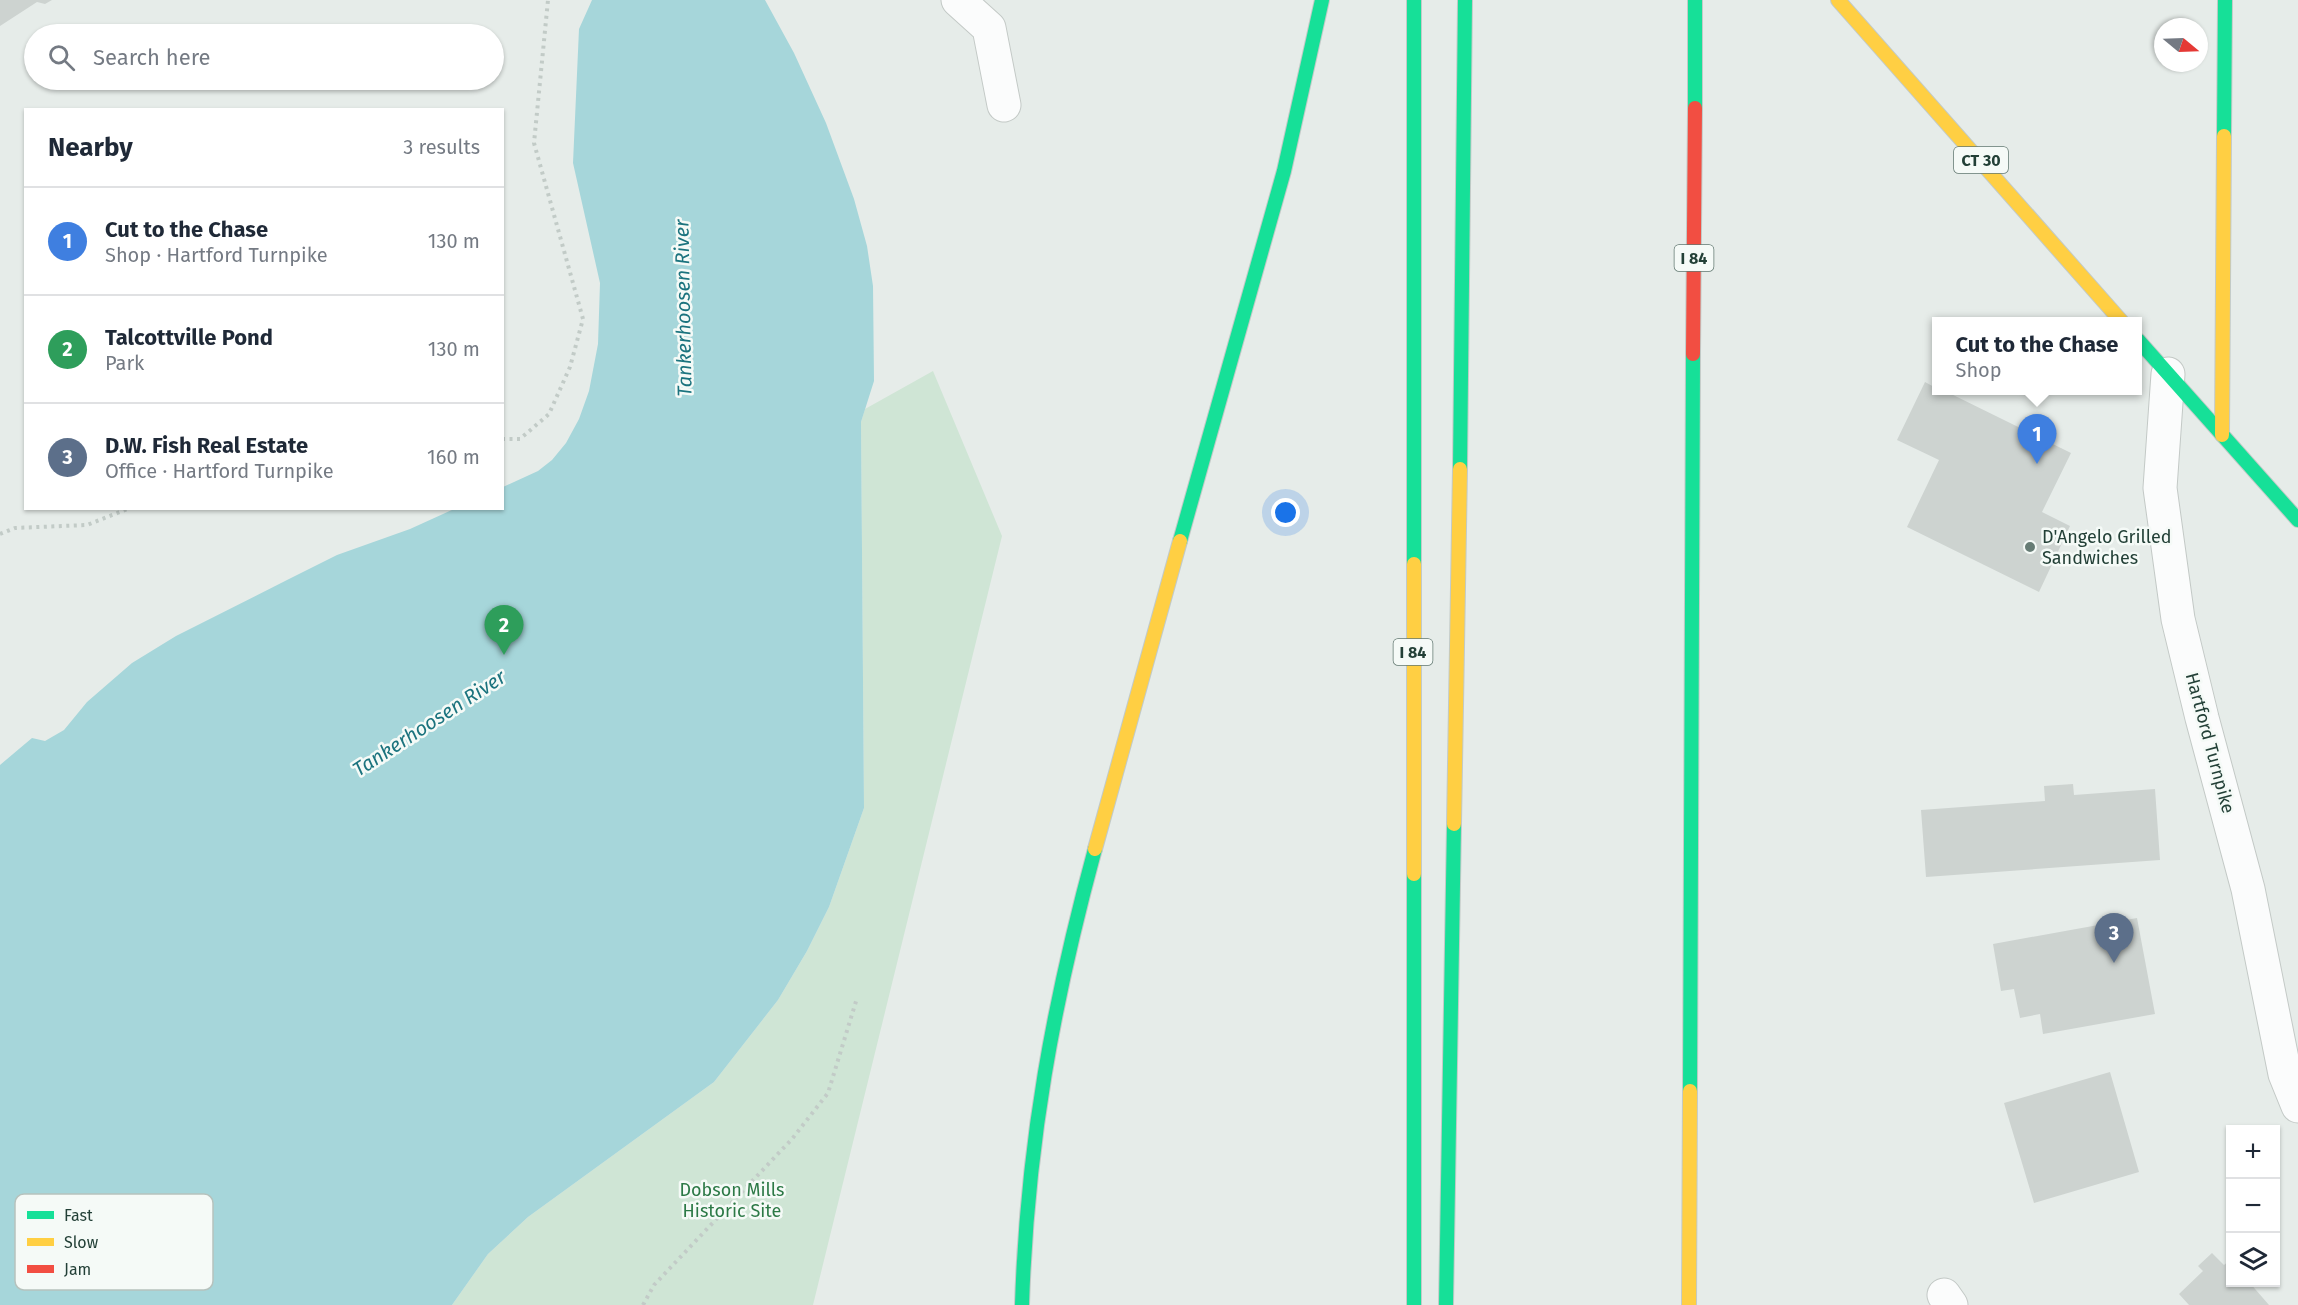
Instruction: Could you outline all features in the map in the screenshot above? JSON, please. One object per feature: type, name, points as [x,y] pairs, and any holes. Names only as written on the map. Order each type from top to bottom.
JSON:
[{"type":"main road","points":[[1022,1305],[1027,1183],[1038,1096],[1061,975],[1266,237],[1298,113],[1322,0]]},
{"type":"main road","name":"I 84","points":[[1414,0],[1414,1305]]},
{"type":"main road","points":[[1446,1305],[1463,297],[1465,0]]},
{"type":"main road","name":"I 84","points":[[1689,1305],[1695,0]]},
{"type":"main road","name":"CT 30","points":[[1838,0],[2118,317]]},
{"type":"main road","points":[[2222,435],[2225,0]]},
{"type":"main road","points":[[2142,344],[2298,520]]},
{"type":"street","points":[[958,0],[989,28],[1004,105]]},
{"type":"street","name":"Hartford Turnpike","points":[[2168,374],[2160,488],[2178,619],[2248,889],[2285,1074],[2298,1106]]},
{"type":"path","points":[[504,439],[520,439],[549,414],[570,367],[583,319],[534,143],[548,0]]},
{"type":"path","points":[[0,534],[15,528],[87,525],[125,510]]},
{"type":"path","points":[[643,1305],[654,1285],[792,1139],[828,1093],[857,998]]},
{"type":"green space","name":"Dobson Mills Historic Site","points":[[933,371],[1002,536],[813,1305],[452,1305],[488,1254],[528,1217],[714,1082],[778,1000],[807,951],[829,907],[864,808],[861,422],[865,409]]},
{"type":"water","name":"Tankerhoosen River","points":[[592,0],[765,0],[794,53],[826,123],[854,199],[867,246],[873,286],[874,381],[861,422],[864,808],[829,907],[807,951],[778,1000],[714,1082],[528,1217],[488,1254],[452,1305],[0,1305],[0,765],[32,738],[45,741],[64,730],[87,702],[132,663],[176,636],[337,555],[410,529],[452,510],[504,510],[504,487],[538,471],[552,460],[566,443],[579,419],[589,391],[598,344],[600,283],[573,163],[579,29]]},
{"type":"building","points":[[0,0],[52,0],[45,4],[37,2],[0,26]]},
{"type":"building","points":[[1925,382],[1932,386],[1932,395],[1953,395],[2071,453],[2042,512],[2070,526],[2039,592],[1907,527],[1939,460],[1897,440]]},
{"type":"building","points":[[2073,784],[2074,795],[2155,789],[2160,860],[1926,877],[1921,810],[2045,801],[2044,786]]},
{"type":"building","points":[[2137,918],[2155,1014],[2043,1034],[2040,1014],[2020,1018],[2014,989],[2001,991],[1993,944]]},
{"type":"building","points":[[2110,1072],[2139,1172],[2034,1203],[2004,1103]]},
{"type":"building","points":[[2212,1253],[2224,1265],[2226,1263],[2226,1287],[2253,1287],[2269,1305],[2189,1305],[2179,1294],[2203,1271],[2198,1266]]},
{"type":"traffic: fast","points":[[1180,541],[1284,171],[1322,0]]},
{"type":"traffic: fast","points":[[1414,0],[1414,564]]},
{"type":"traffic: fast","points":[[1460,469],[1465,0]]},
{"type":"traffic: fast","points":[[1695,0],[1695,108]]},
{"type":"traffic: fast","points":[[2224,136],[2225,0]]},
{"type":"traffic: fast","points":[[2142,344],[2298,520]]},
{"type":"traffic: fast","points":[[1690,1091],[1693,354]]},
{"type":"traffic: fast","points":[[1446,1305],[1454,824]]},
{"type":"traffic: fast","points":[[1022,1305],[1036,1131],[1055,1019],[1095,849]]},
{"type":"traffic: fast","points":[[1414,874],[1414,1305]]},
{"type":"traffic: slow","points":[[1838,0],[2118,317]]},
{"type":"traffic: slow","points":[[2222,435],[2224,136]]},
{"type":"traffic: slow","points":[[1454,824],[1460,469]]},
{"type":"traffic: slow","points":[[1095,849],[1180,541]]},
{"type":"traffic: slow","points":[[1414,564],[1414,874]]},
{"type":"traffic: slow","points":[[1689,1305],[1690,1091]]},
{"type":"traffic: jam","points":[[1693,354],[1695,108]]},
{"type":"place","name":"Cut to the Chase","points":[[2037,464]]},
{"type":"place","name":"D'Angelo Grilled Sandwiches","points":[[2030,547]]},
{"type":"place","name":"Talcottville Pond","points":[[504,655]]},
{"type":"place","name":"D.W. Fish Real Estate","points":[[2114,963]]}]
